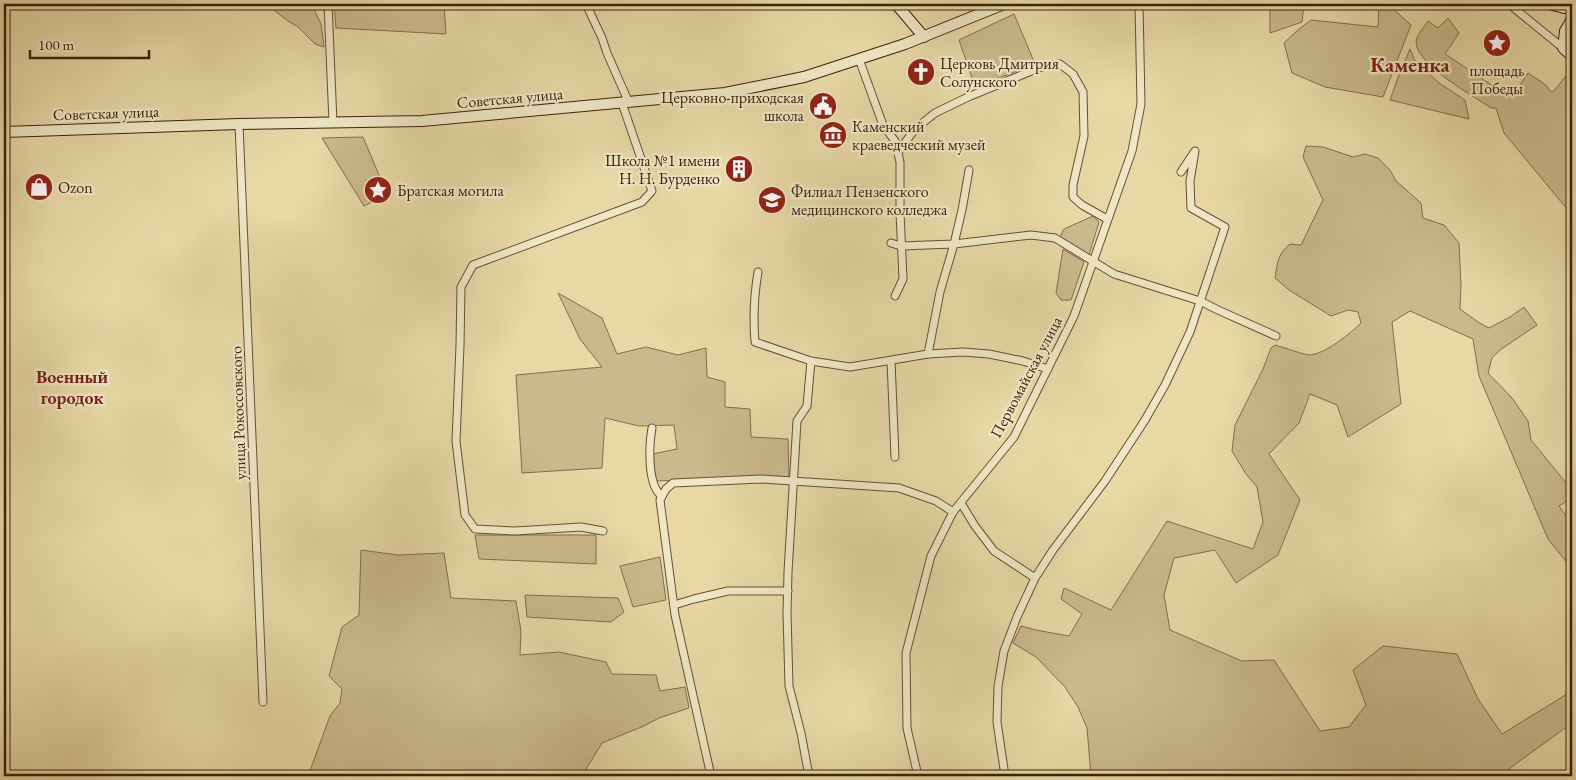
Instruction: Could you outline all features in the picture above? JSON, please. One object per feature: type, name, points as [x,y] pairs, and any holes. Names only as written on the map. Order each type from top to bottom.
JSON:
[{"type":"main road","points":[[896,4],[924,36]]},
{"type":"main road","name":"Советская улица","points":[[4,132],[239,124],[422,121],[725,93],[785,82],[859,59],[924,36],[1004,4]]},
{"type":"main road","points":[[1549,4],[1572,8]]},
{"type":"main road","points":[[1572,19],[1565,32],[1563,48],[1572,56]]},
{"type":"street","points":[[328,4],[333,123]]},
{"type":"street","points":[[587,4],[602,38],[625,103],[652,191],[642,202],[473,265],[461,287],[456,441],[465,515],[475,528],[515,531],[581,528],[603,531]]},
{"type":"street","name":"Первомайская улица","points":[[918,776],[906,728],[906,653],[931,556],[953,512],[1014,437],[1074,316],[1132,151],[1141,104],[1139,4]]},
{"type":"street","points":[[1509,4],[1563,48]]},
{"type":"street","points":[[859,59],[883,125],[895,141],[900,162],[903,279],[894,296]]},
{"type":"street","points":[[898,152],[915,129],[935,113],[968,97],[1041,67],[1060,64],[1073,74],[1083,92],[1084,136],[1073,184],[1074,198],[1082,205],[1107,219]]},
{"type":"street","name":"улица Рокоссовского","points":[[239,124],[263,702]]},
{"type":"street","points":[[1005,776],[997,722],[998,686],[1004,651],[1017,617],[1035,578],[1053,550],[1105,481],[1145,420],[1165,385],[1190,332],[1225,227],[1191,208],[1190,181],[1195,151],[1181,172]]},
{"type":"street","points":[[928,354],[940,292],[962,210],[969,170]]},
{"type":"street","points":[[891,243],[901,246],[954,244],[1032,235],[1055,238],[1114,274],[1200,301],[1276,336]]},
{"type":"street","points":[[758,272],[753,326],[755,342],[810,361],[850,367],[928,354],[963,352],[989,354],[1023,361],[1048,369]]},
{"type":"street","points":[[809,776],[801,732],[789,686],[788,591],[798,421],[807,406],[810,361]]},
{"type":"street","points":[[890,361],[895,457]]},
{"type":"street","points":[[652,428],[649,447],[651,471],[657,493],[662,496]]},
{"type":"street","points":[[711,776],[674,605],[660,500],[666,489],[673,483],[761,479],[899,488],[936,501],[953,512]]},
{"type":"street","points":[[961,503],[974,526],[994,551],[1035,578]]},
{"type":"street","points":[[674,605],[728,591],[788,591]]},
{"type":"shaded area","points":[[266,4],[319,4],[313,7],[321,24],[324,47],[315,44],[298,27]]},
{"type":"shaded area","points":[[334,4],[444,4],[446,34],[336,28]]},
{"type":"shaded area","points":[[1270,4],[1304,4],[1302,22],[1270,33]]},
{"type":"shaded area","points":[[1379,4],[1388,4],[1411,25],[1383,97],[1325,87],[1292,73],[1284,43],[1299,29],[1311,20],[1378,27]]},
{"type":"shaded area","points":[[1014,14],[1035,64],[975,87],[959,40]]},
{"type":"shaded area","points":[[1448,18],[1459,33],[1445,54],[1511,98],[1528,73],[1546,85],[1551,92],[1554,91],[1572,68],[1572,215],[1504,133],[1496,108],[1491,108],[1458,87],[1432,67],[1423,57],[1417,47],[1417,38],[1421,31],[1428,21],[1438,28]]},
{"type":"shaded area","points":[[1410,49],[1415,61],[1439,83],[1465,100],[1469,119],[1390,100]]},
{"type":"shaded area","points":[[363,137],[387,194],[364,206],[322,138]]},
{"type":"shaded area","points":[[1306,146],[1323,147],[1353,157],[1365,154],[1378,158],[1390,170],[1396,181],[1421,203],[1423,218],[1444,225],[1459,243],[1460,309],[1489,328],[1524,307],[1537,325],[1500,350],[1492,358],[1488,373],[1512,398],[1528,421],[1531,440],[1572,490],[1572,498],[1559,506],[1572,524],[1572,569],[1548,539],[1479,376],[1473,339],[1410,311],[1392,322],[1401,404],[1348,437],[1337,405],[1310,394],[1299,423],[1269,454],[1300,500],[1278,555],[1236,583],[1215,550],[1174,558],[1164,595],[1170,630],[1242,661],[1274,660],[1320,731],[1349,727],[1366,705],[1353,670],[1383,646],[1457,654],[1478,699],[1502,734],[1572,691],[1572,723],[1499,776],[1091,776],[1087,728],[1078,707],[1065,687],[1036,657],[1013,643],[1021,626],[1069,636],[1082,614],[1061,599],[1064,588],[1111,610],[1167,521],[1253,549],[1263,522],[1257,487],[1246,474],[1232,451],[1235,425],[1263,369],[1271,348],[1275,345],[1307,355],[1316,354],[1337,342],[1361,323],[1358,312],[1348,310],[1331,316],[1289,290],[1275,278],[1277,263],[1283,251],[1290,244],[1301,245],[1323,200],[1303,157]]},
{"type":"shaded area","points":[[1093,216],[1099,222],[1089,255],[1060,237],[1064,229]]},
{"type":"shaded area","points":[[1063,249],[1084,262],[1071,300],[1061,300],[1056,293]]},
{"type":"shaded area","points":[[558,293],[602,318],[617,354],[646,347],[678,355],[706,348],[707,377],[725,382],[725,407],[750,409],[751,437],[788,439],[789,477],[656,481],[652,454],[677,449],[674,425],[639,426],[605,418],[602,468],[522,473],[516,375],[602,367],[580,339]]},
{"type":"shaded area","points":[[475,535],[596,535],[596,564],[479,559]]},
{"type":"shaded area","points":[[361,550],[398,555],[444,553],[451,598],[516,601],[521,631],[520,655],[559,652],[606,662],[612,674],[656,675],[660,691],[685,687],[689,708],[659,718],[602,743],[582,776],[308,776],[330,716],[340,703],[342,689],[329,676],[342,627],[359,615]]},
{"type":"shaded area","points":[[660,557],[666,600],[633,607],[620,566]]},
{"type":"shaded area","points":[[525,595],[618,598],[624,612],[611,622],[527,617]]},
{"type":"place","name":"площадь Победы","points":[[1497,43]]},
{"type":"place","name":"Церковь Дмитрия Солунского","points":[[921,72]]},
{"type":"place","name":"Церковно-приходская школа","points":[[823,106]]},
{"type":"place","name":"Каменский краеведческий музей","points":[[833,135]]},
{"type":"place","name":"Школа №1 имени Н. Н. Бурденко","points":[[739,169]]},
{"type":"place","name":"Ozon","points":[[39,187]]},
{"type":"place","name":"Братская могила","points":[[378,190]]},
{"type":"place","name":"Филиал Пензенского медицинского колледжа","points":[[772,200]]},
{"type":"district","name":"Каменка","points":[[1410,64]]},
{"type":"district","name":"Военный городок","points":[[72,386]]}]
